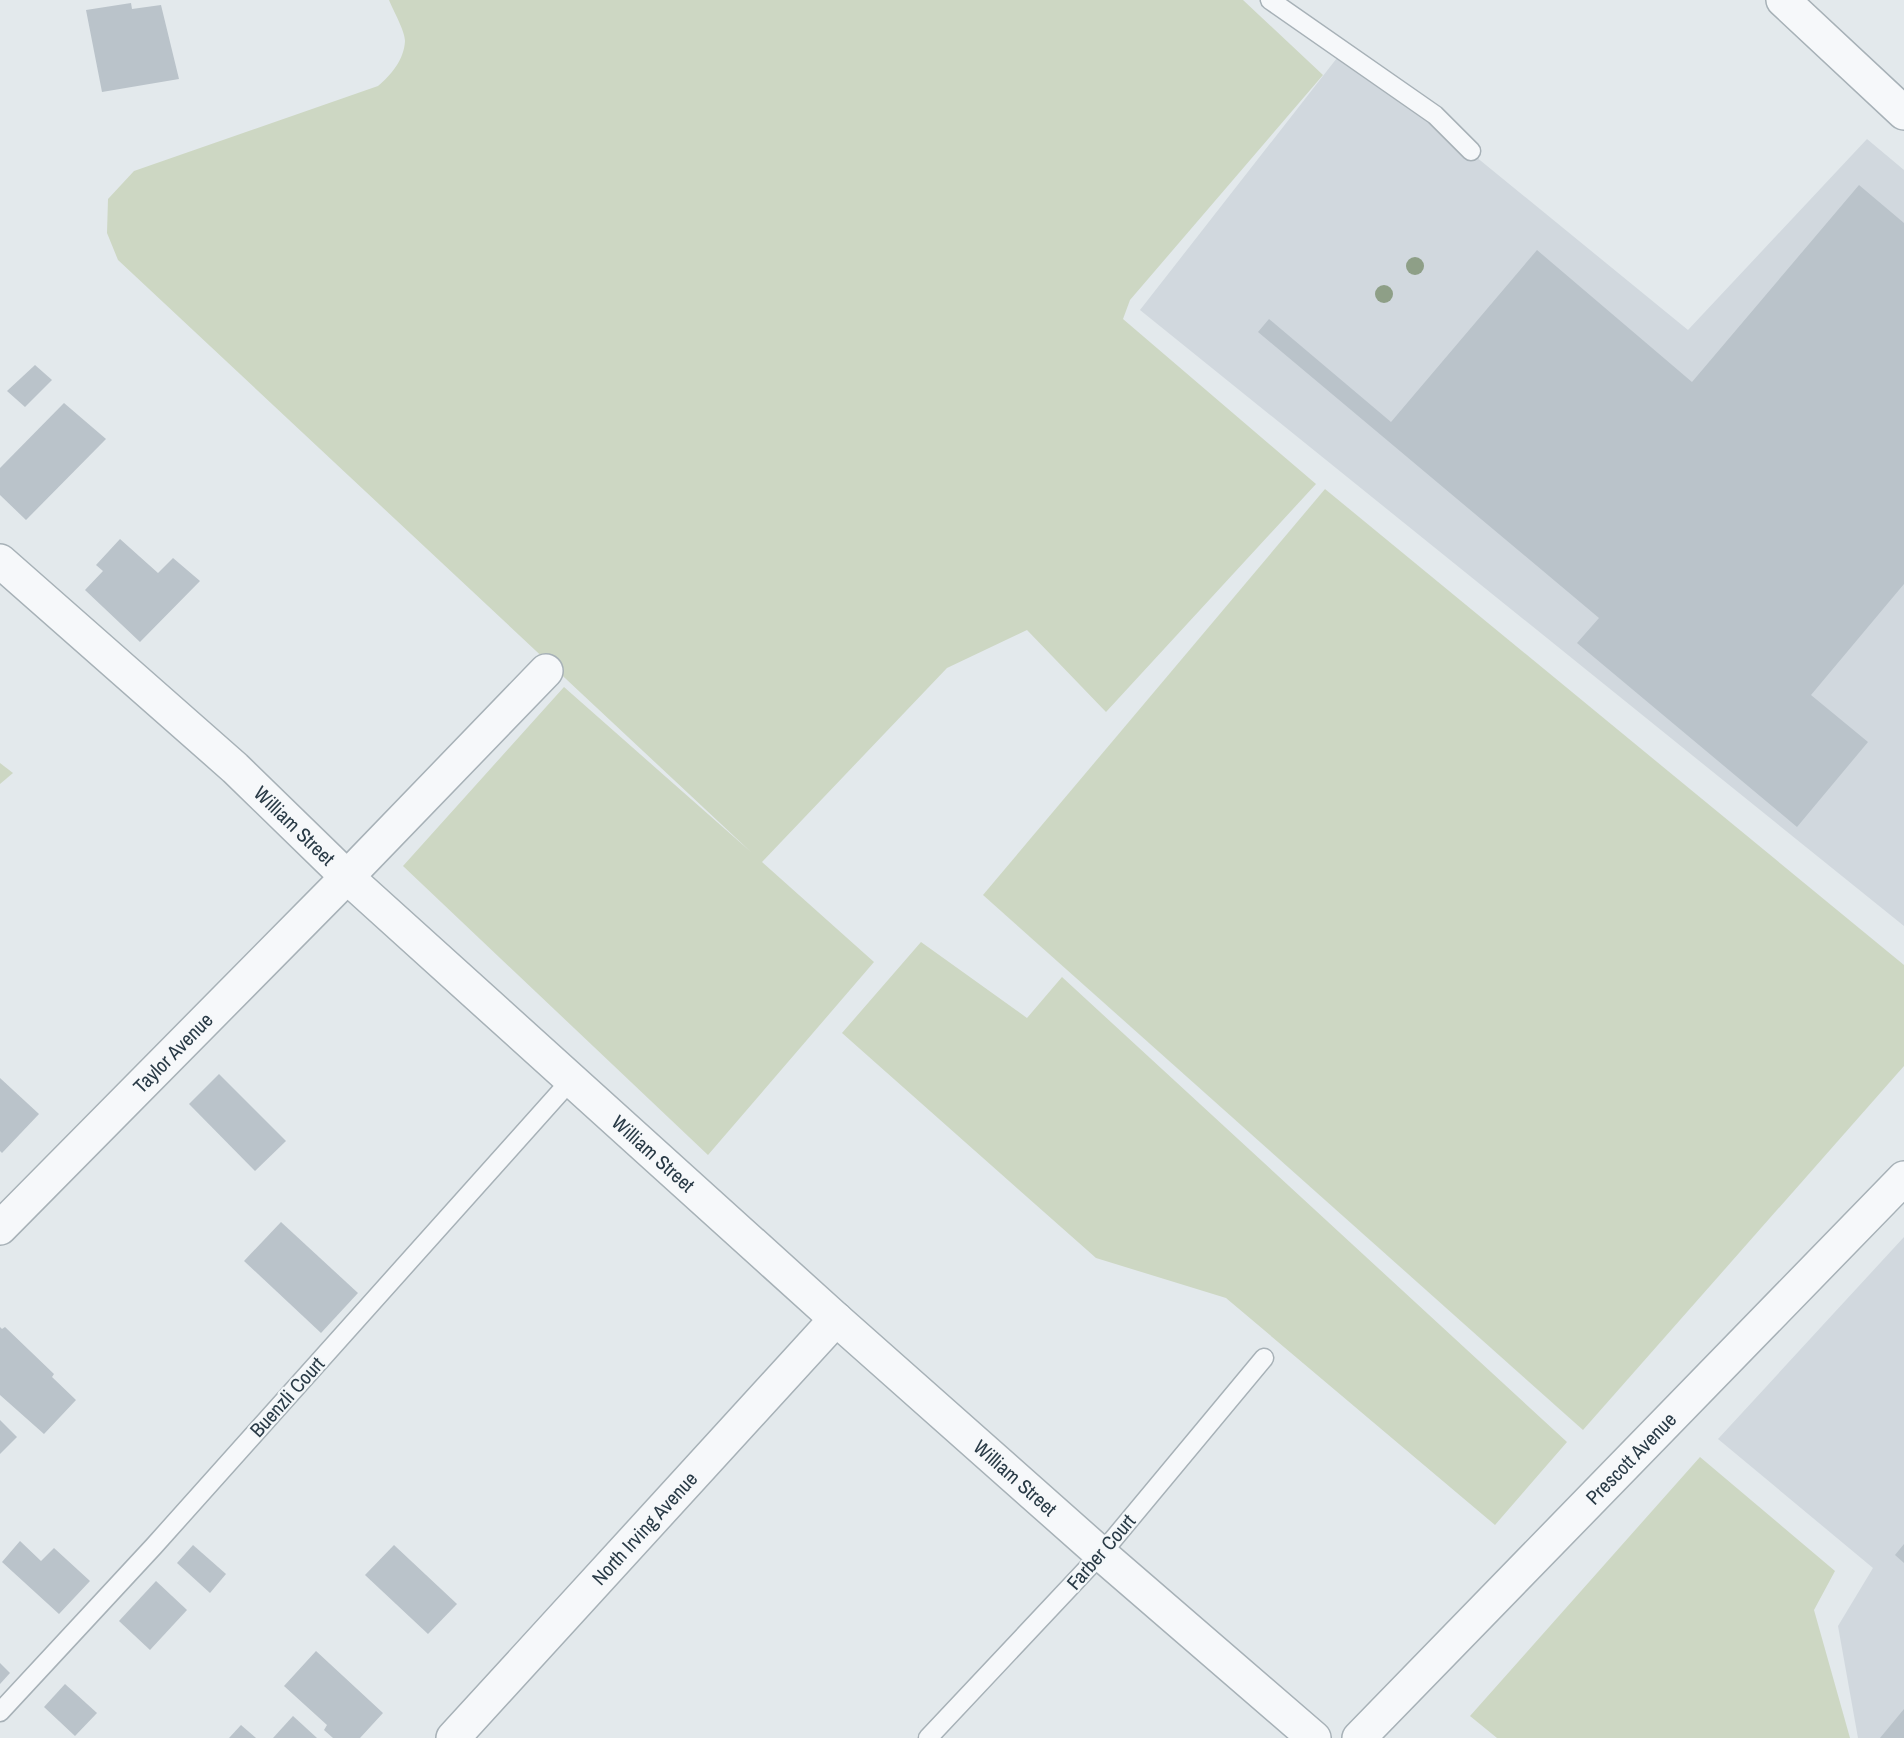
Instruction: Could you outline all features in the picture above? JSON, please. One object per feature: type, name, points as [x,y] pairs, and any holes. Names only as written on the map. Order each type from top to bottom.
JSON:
[{"type":"street","points":[[1783,0],[1904,113]]},
{"type":"street","name":"William Street","points":[[0,561],[235,768],[347,877],[836,1318],[1101,1554],[1314,1738]]},
{"type":"street","name":"Taylor Avenue","points":[[0,1228],[347,877],[546,671]]},
{"type":"street","name":"Prescott Avenue","points":[[1359,1738],[1904,1178]]},
{"type":"street","name":"North Irving Avenue","points":[[453,1738],[836,1318]]},
{"type":"lane","points":[[1270,0],[1435,115],[1471,151]]},
{"type":"lane","name":"Buenzli Court","points":[[0,1712],[154,1546],[571,1080]]},
{"type":"lane","name":"Farber Court","points":[[928,1738],[1101,1554],[1264,1358]]},
{"type":"shaded area","points":[[1344,49],[1688,330],[1867,139],[1904,170],[1904,926],[1140,310]]},
{"type":"shaded area","points":[[1904,1237],[1904,1738],[1858,1738],[1838,1626],[1873,1568],[1718,1439]]},
{"type":"green space","points":[[389,0],[1243,0],[1323,75],[1130,300],[1123,319],[1316,484],[1106,712],[1027,630],[947,668],[762,862],[874,962],[708,1155],[403,866],[564,687],[751,852],[118,260],[107,233],[108,199],[134,171],[378,86],[396,66],[405,41]]},
{"type":"green space","points":[[1325,489],[1904,965],[1904,1066],[1583,1430],[983,895]]},
{"type":"green space","points":[[0,763],[13,773],[0,784]]},
{"type":"green space","points":[[921,942],[1027,1018],[1062,977],[1567,1442],[1495,1525],[1226,1298],[1096,1258],[842,1033]]},
{"type":"green space","points":[[1700,1457],[1835,1571],[1814,1610],[1850,1738],[1497,1738],[1470,1716]]},
{"type":"building","points":[[131,3],[132,9],[161,5],[179,79],[102,92],[86,10]]},
{"type":"building","points":[[1859,185],[1904,223],[1904,584],[1811,695],[1868,742],[1797,827],[1577,643],[1599,618],[1258,332],[1269,319],[1391,422],[1537,250],[1692,382]]},
{"type":"building","points":[[35,365],[52,380],[25,407],[7,391]]},
{"type":"building","points":[[64,403],[106,439],[26,520],[0,495],[0,468]]},
{"type":"building","points":[[120,539],[158,573],[173,558],[200,581],[140,642],[85,590],[103,571],[96,565]]},
{"type":"building","points":[[219,1074],[286,1141],[255,1171],[189,1104]]},
{"type":"building","points":[[0,1078],[39,1114],[2,1153],[0,1151]]},
{"type":"building","points":[[281,1222],[358,1293],[321,1333],[244,1261]]},
{"type":"building","points":[[0,1327],[2,1329],[5,1327],[54,1374],[52,1377],[76,1400],[44,1434],[0,1395]]},
{"type":"building","points":[[0,1420],[17,1437],[0,1454]]},
{"type":"building","points":[[20,1541],[41,1561],[54,1548],[90,1581],[59,1614],[2,1562]]},
{"type":"building","points":[[1904,1544],[1904,1563],[1895,1555]]},
{"type":"building","points":[[193,1545],[226,1574],[210,1593],[177,1563]]},
{"type":"building","points":[[394,1545],[457,1604],[428,1634],[365,1575]]},
{"type":"building","points":[[156,1581],[187,1610],[150,1650],[119,1621]]},
{"type":"building","points":[[316,1651],[383,1713],[360,1738],[333,1738],[324,1730],[327,1725],[284,1686]]},
{"type":"building","points":[[0,1663],[10,1673],[0,1684]]},
{"type":"building","points":[[65,1684],[97,1713],[75,1736],[44,1707]]},
{"type":"building","points":[[1904,1709],[1904,1738],[1880,1738]]},
{"type":"building","points":[[293,1716],[317,1738],[273,1738]]},
{"type":"building","points":[[241,1725],[256,1738],[229,1738]]}]
